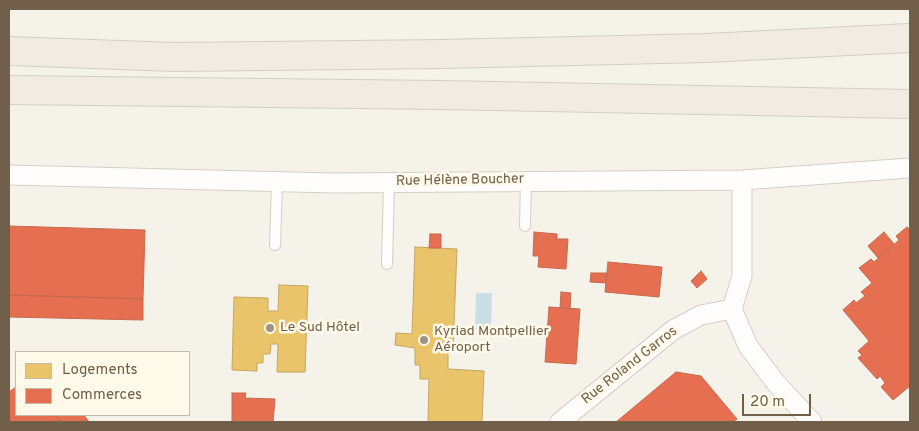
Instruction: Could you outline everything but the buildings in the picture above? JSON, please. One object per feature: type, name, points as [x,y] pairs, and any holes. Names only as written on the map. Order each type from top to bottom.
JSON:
[{"type":"highway","points":[[9,51],[175,57],[442,54],[706,48],[910,38]]},
{"type":"highway","points":[[9,90],[441,95],[910,104]]},
{"type":"street","name":"Rue Hélène Boucher","points":[[9,175],[277,182],[742,180],[910,168]]},
{"type":"street","points":[[742,180],[742,276],[732,308],[748,346],[776,383],[812,422]]},
{"type":"street","name":"Rue Roland Garros","points":[[560,422],[673,330],[701,315],[732,308]]},
{"type":"lane","points":[[525,226],[526,180]]},
{"type":"lane","points":[[275,245],[277,182]]},
{"type":"lane","points":[[387,264],[389,182]]},
{"type":"shaded area","points":[[476,293],[492,293],[491,329],[475,329]]},
{"type":"place","name":"Le Sud Hôtel","points":[[270,328]]},
{"type":"place","name":"Kyriad Montpellier Aéroport","points":[[424,340]]}]
